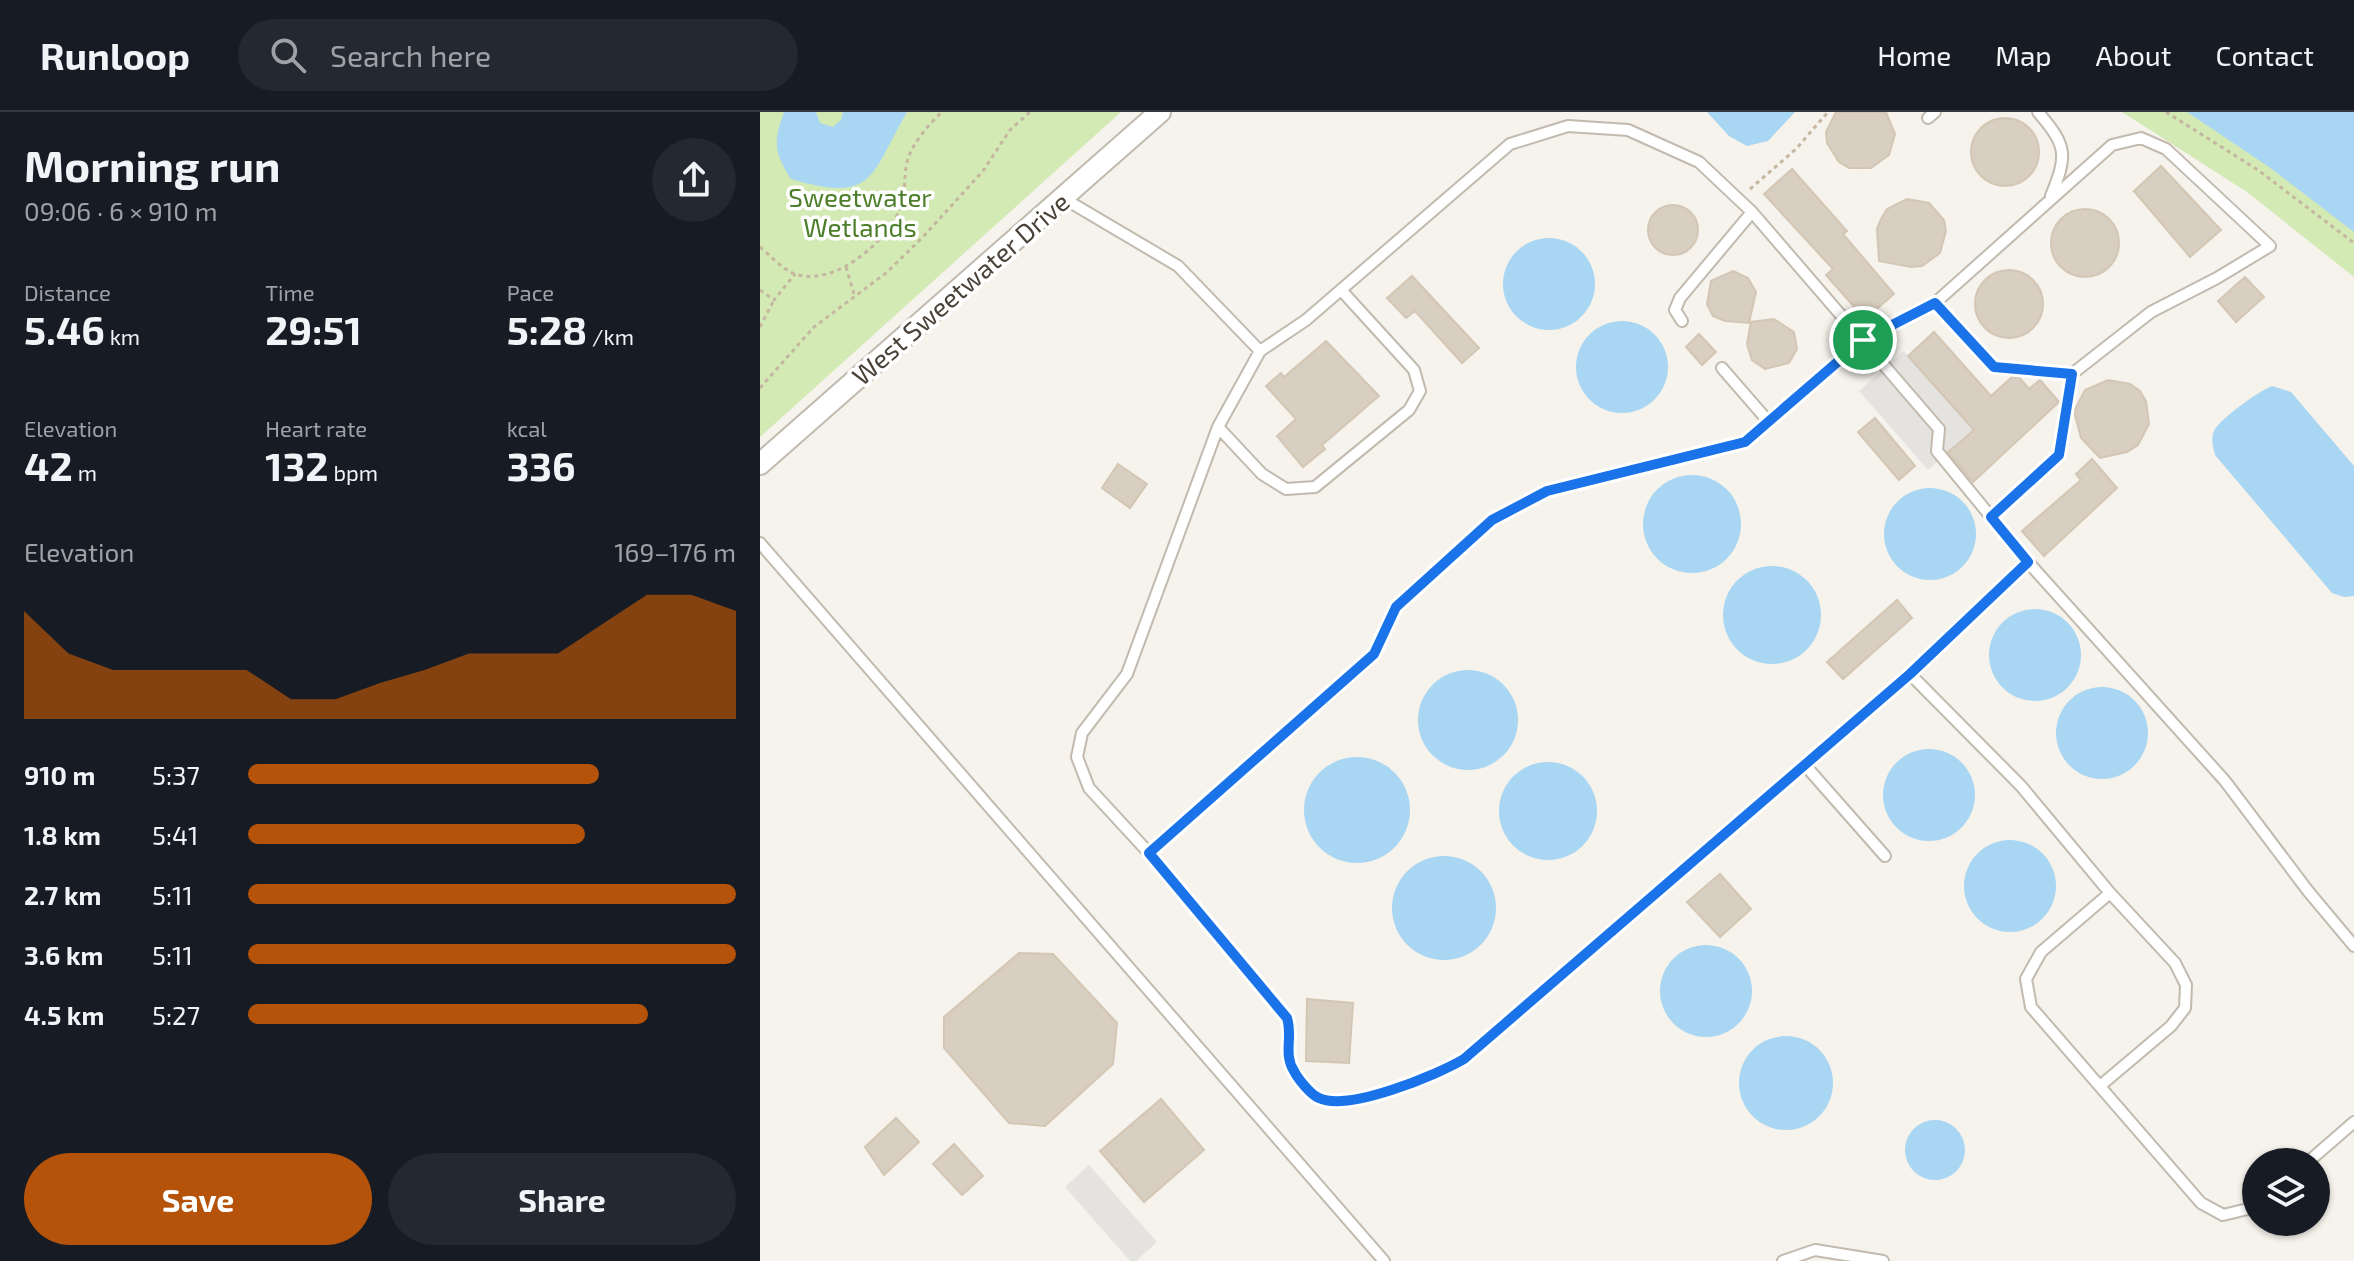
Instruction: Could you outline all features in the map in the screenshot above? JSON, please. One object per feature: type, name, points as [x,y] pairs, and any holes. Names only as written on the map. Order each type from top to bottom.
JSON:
[{"type":"street","name":"West Sweetwater Drive","points":[[760,464],[1160,112]]},
{"type":"lane","points":[[2038,112],[2060,137],[2062,169],[2051,198]]},
{"type":"lane","points":[[2028,562],[1910,674],[1464,1059],[1443,1071],[1342,1103],[1317,1098],[1293,1071],[1287,1052],[1292,1034],[1287,1018],[1149,853],[1089,788],[1077,757],[1082,733],[1127,674],[1218,427],[1260,351],[1342,291],[1510,144],[1568,126],[1628,130],[1699,162],[1752,212],[1939,429],[1937,451],[1991,517],[2225,781],[2354,946]]},
{"type":"lane","points":[[1149,853],[1374,654],[1396,607],[1492,520],[1547,491],[1745,442],[1863,340],[1935,303],[2112,145],[2141,138],[2166,149],[2270,246],[2151,312],[2072,374],[2059,455],[1991,517]]},
{"type":"lane","points":[[1063,198],[1178,266],[1260,351]]},
{"type":"lane","points":[[1682,321],[1675,310],[1680,298],[1752,212]]},
{"type":"lane","points":[[1218,427],[1262,474],[1286,489],[1315,487],[1409,410],[1420,391],[1414,370],[1342,291]]},
{"type":"lane","points":[[1935,303],[1994,367],[2072,374]]},
{"type":"lane","points":[[1722,368],[1768,421]]},
{"type":"lane","points":[[760,543],[1384,1261]]},
{"type":"lane","points":[[1910,674],[2021,786],[2110,893],[2175,963],[2186,985],[2185,1008],[2171,1026],[2100,1086]]},
{"type":"lane","points":[[1804,764],[1885,856]]},
{"type":"lane","points":[[2110,893],[2041,952],[2026,979],[2031,1007],[2201,1203],[2223,1215],[2242,1210]]},
{"type":"lane","points":[[2324,1148],[2354,1122]]},
{"type":"lane","points":[[1783,1261],[1815,1250],[1883,1261]]},
{"type":"path","points":[[760,247],[795,274],[826,273],[846,267],[877,244],[899,212],[905,192],[907,161],[930,122],[942,112]]},
{"type":"path","points":[[760,388],[814,327],[886,273],[922,238],[983,171],[1010,130],[1030,112]]},
{"type":"path","points":[[1738,199],[1796,149],[1828,112]]},
{"type":"path","points":[[2166,112],[2258,170],[2354,243]]},
{"type":"path","points":[[846,267],[854,295]]},
{"type":"path","points":[[760,327],[774,300],[795,274]]},
{"type":"path","points":[[760,290],[774,300]]},
{"type":"green space","name":"Sweetwater Wetlands","points":[[760,112],[1121,112],[760,437]]},
{"type":"green space","points":[[2122,112],[2354,112],[2354,277],[2247,192]]},
{"type":"shaded area","points":[[1904,351],[1974,430],[1928,470],[1859,391]]},
{"type":"shaded area","points":[[1089,1165],[1157,1242],[1136,1261],[1130,1261],[1065,1187]]},
{"type":"water","points":[[784,112],[816,112],[820,123],[833,127],[841,120],[843,112],[907,112],[867,179],[855,186],[839,188],[791,179],[777,147]]},
{"type":"water","points":[[1707,112],[1795,112],[1768,141],[1747,146],[1729,136]]},
{"type":"water","points":[[2187,112],[2354,112],[2354,232],[2269,167]]},
{"type":"water","points":[[1549,238],[1567,242],[1581,252],[1591,266],[1595,284],[1591,302],[1581,316],[1567,326],[1549,330],[1531,326],[1517,316],[1507,302],[1503,284],[1507,266],[1517,252],[1531,242]]},
{"type":"water","points":[[1622,321],[1640,325],[1654,335],[1664,349],[1668,367],[1664,385],[1654,399],[1640,409],[1622,413],[1604,409],[1590,399],[1580,385],[1576,367],[1580,349],[1590,335],[1604,325]]},
{"type":"water","points":[[2272,386],[2291,392],[2354,466],[2354,596],[2332,593],[2215,455],[2212,439],[2215,429],[2242,405]]},
{"type":"water","points":[[1692,475],[1711,478],[1727,489],[1738,505],[1741,524],[1738,543],[1727,559],[1711,570],[1692,573],[1673,570],[1657,559],[1646,543],[1643,524],[1646,505],[1657,489],[1673,478]]},
{"type":"water","points":[[1930,488],[1948,491],[1963,501],[1973,516],[1976,534],[1973,552],[1963,567],[1948,577],[1930,580],[1912,577],[1897,567],[1887,552],[1884,534],[1887,516],[1897,501],[1912,491]]},
{"type":"water","points":[[1772,566],[1791,570],[1806,581],[1817,596],[1821,615],[1817,634],[1806,649],[1791,660],[1772,664],[1753,660],[1738,649],[1727,634],[1723,615],[1727,596],[1738,581],[1753,570]]},
{"type":"water","points":[[2035,609],[2053,612],[2068,622],[2078,637],[2081,655],[2078,673],[2068,688],[2053,698],[2035,701],[2017,698],[2002,688],[1992,673],[1989,655],[1992,637],[2002,622],[2017,612]]},
{"type":"water","points":[[1468,670],[1487,674],[1503,685],[1514,701],[1518,720],[1514,739],[1503,755],[1487,766],[1468,770],[1449,766],[1433,755],[1422,739],[1418,720],[1422,701],[1433,685],[1449,674]]},
{"type":"water","points":[[2102,687],[2120,690],[2135,700],[2145,715],[2148,733],[2145,751],[2135,766],[2120,776],[2102,779],[2084,776],[2069,766],[2059,751],[2056,733],[2059,715],[2069,700],[2084,690]]},
{"type":"water","points":[[1929,749],[1947,752],[1962,762],[1972,777],[1975,795],[1972,813],[1962,828],[1947,838],[1929,841],[1911,838],[1896,828],[1886,813],[1883,795],[1886,777],[1896,762],[1911,752]]},
{"type":"water","points":[[1357,757],[1377,761],[1395,772],[1406,790],[1410,810],[1406,830],[1395,848],[1377,859],[1357,863],[1337,859],[1319,848],[1308,830],[1304,810],[1308,790],[1319,772],[1337,761]]},
{"type":"water","points":[[1538,762],[1558,762],[1583,776],[1594,792],[1597,811],[1594,830],[1583,846],[1558,860],[1538,860],[1521,852],[1507,838],[1499,821],[1499,801],[1507,784],[1521,770]]},
{"type":"water","points":[[2010,840],[2028,843],[2043,853],[2053,868],[2056,886],[2053,904],[2043,919],[2028,929],[2010,932],[1992,929],[1977,919],[1967,904],[1964,886],[1967,868],[1977,853],[1992,843]]},
{"type":"water","points":[[1444,856],[1464,860],[1481,871],[1492,888],[1496,908],[1492,928],[1481,945],[1464,956],[1444,960],[1424,956],[1407,945],[1396,928],[1392,908],[1396,888],[1407,871],[1424,860]]},
{"type":"water","points":[[1706,945],[1724,948],[1739,958],[1749,973],[1752,991],[1749,1009],[1739,1024],[1724,1034],[1706,1037],[1688,1034],[1673,1024],[1663,1009],[1660,991],[1663,973],[1673,958],[1688,948]]},
{"type":"water","points":[[1786,1036],[1804,1039],[1819,1050],[1830,1065],[1833,1083],[1830,1101],[1819,1116],[1804,1127],[1786,1130],[1768,1127],[1753,1116],[1742,1101],[1739,1083],[1742,1065],[1753,1050],[1768,1039]]},
{"type":"water","points":[[1935,1120],[1947,1122],[1956,1129],[1963,1138],[1963,1162],[1956,1171],[1947,1178],[1935,1180],[1923,1178],[1914,1171],[1907,1162],[1905,1150],[1907,1138],[1914,1129],[1923,1122]]},
{"type":"building","points":[[1836,112],[1886,112],[1895,134],[1889,155],[1871,168],[1849,168],[1839,162],[1827,143],[1826,132]]},
{"type":"building","points":[[2005,118],[2018,120],[2029,128],[2037,139],[2037,165],[2029,176],[2018,184],[2005,186],[1992,184],[1981,176],[1973,165],[1971,152],[1973,139],[1981,128],[1992,120]]},
{"type":"building","points":[[2161,166],[2221,230],[2190,257],[2134,191]]},
{"type":"building","points":[[1792,169],[1847,231],[1843,234],[1894,294],[1865,319],[1826,275],[1833,269],[1764,194]]},
{"type":"building","points":[[1907,199],[1929,203],[1944,220],[1946,231],[1940,253],[1922,266],[1879,261],[1877,229],[1881,219],[1887,209]]},
{"type":"building","points":[[1673,205],[1691,212],[1698,230],[1691,248],[1673,255],[1655,248],[1648,230],[1655,212]]},
{"type":"building","points":[[2085,209],[2098,211],[2109,219],[2117,230],[2117,256],[2109,267],[2098,275],[2085,277],[2072,275],[2061,267],[2053,256],[2051,243],[2053,230],[2061,219],[2072,211]]},
{"type":"building","points":[[2009,270],[2022,272],[2033,280],[2041,291],[2041,317],[2033,328],[2022,336],[2009,338],[1996,336],[1985,328],[1977,317],[1975,304],[1977,291],[1985,280],[1996,272]]},
{"type":"building","points":[[1733,271],[1748,278],[1756,292],[1749,323],[1725,321],[1713,316],[1707,304],[1711,281]]},
{"type":"building","points":[[1412,276],[1479,348],[1462,363],[1415,311],[1406,318],[1387,298]]},
{"type":"building","points":[[2245,277],[2264,297],[2236,322],[2218,301]]},
{"type":"building","points":[[1774,319],[1794,332],[1797,349],[1789,363],[1765,369],[1752,360],[1747,344],[1751,322]]},
{"type":"building","points":[[1934,332],[1991,396],[2012,377],[2019,377],[2029,389],[2040,380],[2059,402],[1973,482],[1948,452],[1974,430],[1908,356]]},
{"type":"building","points":[[1699,334],[1716,352],[1702,365],[1686,347]]},
{"type":"building","points":[[1326,341],[1379,396],[1322,445],[1325,449],[1303,467],[1277,436],[1296,419],[1266,386],[1281,373],[1284,377]]},
{"type":"building","points":[[2108,380],[2130,384],[2140,391],[2146,401],[2149,424],[2138,445],[2127,452],[2100,458],[2081,438],[2074,411],[2085,390]]},
{"type":"building","points":[[1875,418],[1915,466],[1899,480],[1858,432]]},
{"type":"building","points":[[2092,459],[2117,488],[2044,556],[2022,531],[2081,480],[2076,474]]},
{"type":"building","points":[[1118,464],[1147,484],[1130,508],[1102,488]]},
{"type":"building","points":[[1897,600],[1912,618],[1843,679],[1827,662]]},
{"type":"building","points":[[1720,874],[1751,909],[1720,937],[1687,902]]},
{"type":"building","points":[[1019,953],[1053,954],[1117,1023],[1113,1064],[1045,1126],[1009,1123],[944,1048],[944,1017]]},
{"type":"building","points":[[1307,999],[1353,1003],[1349,1063],[1306,1061]]},
{"type":"building","points":[[1161,1099],[1204,1150],[1144,1202],[1100,1151]]},
{"type":"building","points":[[896,1118],[919,1142],[884,1175],[865,1147]]},
{"type":"building","points":[[954,1144],[983,1176],[962,1195],[933,1164]]},
{"type":"route","points":[[1935,303],[1994,367],[2072,374],[2059,455],[1991,517],[2028,562],[1910,674],[1464,1059],[1443,1071],[1342,1103],[1317,1098],[1293,1071],[1287,1052],[1292,1034],[1287,1018],[1149,853],[1363,665],[1374,654],[1396,607],[1492,520],[1547,491],[1745,442],[1863,340],[1935,303]]}]
